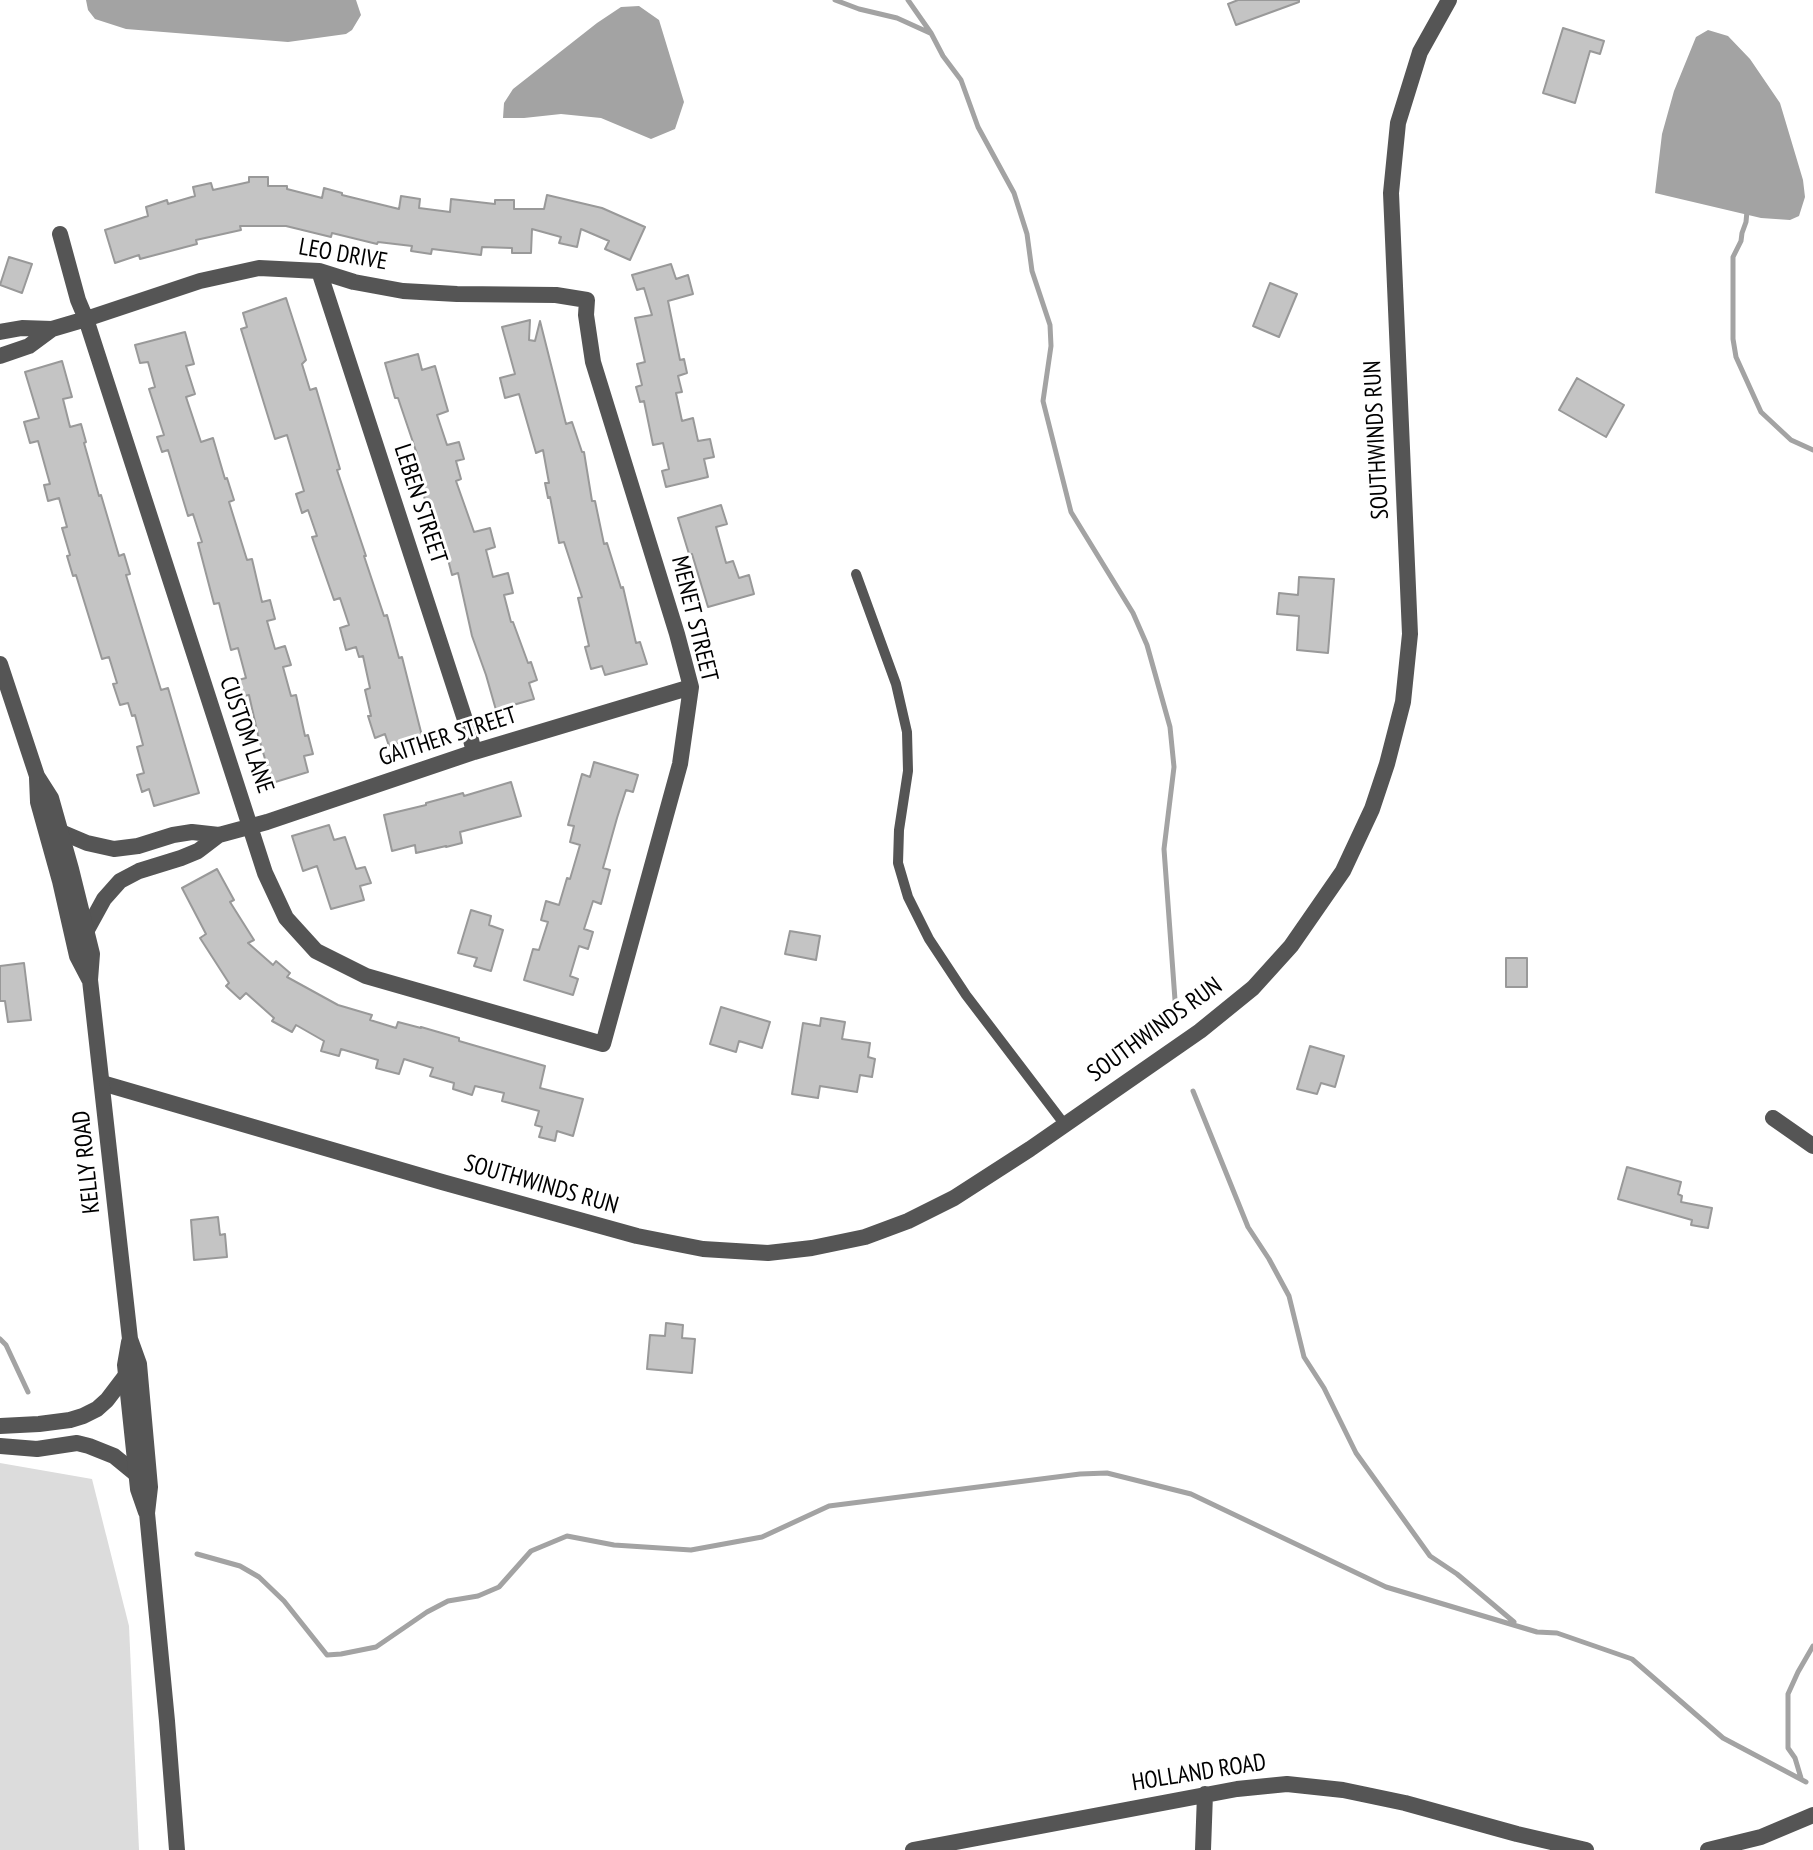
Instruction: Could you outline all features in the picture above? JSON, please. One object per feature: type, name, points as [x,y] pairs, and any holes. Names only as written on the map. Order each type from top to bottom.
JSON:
[{"type":"street","name":"SOUTHWINDS RUN","points":[[102,1083],[637,1236],[703,1249],[768,1253],[865,1237],[908,1221],[954,1198],[1200,1031],[1253,988],[1291,946],[1343,871],[1372,809],[1403,702],[1410,634],[1391,193],[1398,123],[1420,52],[1449,0]]},
{"type":"street","name":"CUSTOM LANE","points":[[60,234],[78,300],[265,873],[286,918],[316,951],[366,976],[603,1044]]},
{"type":"street","name":"LEO DRIVE","points":[[0,332],[22,328],[52,329],[200,281],[259,268],[319,271],[354,282],[403,291],[556,295],[587,300]]},
{"type":"street","name":"LEBEN STREET","points":[[319,271],[474,752]]},
{"type":"street","name":"MENET STREET","points":[[587,300],[588,338],[593,362],[691,687],[680,764],[603,1044]]},
{"type":"street","name":"LEO DRIVE","points":[[0,356],[29,346],[52,329]]},
{"type":"street","name":"KELLY ROAD","points":[[0,664],[37,776],[51,798],[92,954],[90,980],[130,1339],[139,1364],[150,1487],[147,1513],[177,1850]]},
{"type":"street","name":"GAITHER STREET","points":[[61,832],[87,843],[114,849],[192,832],[219,835],[252,827],[474,752],[691,687]]},
{"type":"street","name":"KELLY ROAD","points":[[37,776],[38,802],[64,894],[77,956],[90,980]]},
{"type":"street","name":"GAITHER STREET","points":[[87,930],[104,899],[120,881],[139,871],[198,851],[219,835]]},
{"type":"street","points":[[1773,1118],[1813,1146]]},
{"type":"street","name":"KELLY ROAD","points":[[130,1339],[125,1365],[138,1489],[147,1513]]},
{"type":"street","points":[[0,1426],[39,1424],[83,1416],[107,1400],[126,1375]]},
{"type":"street","points":[[0,1446],[37,1449],[77,1443],[114,1456],[136,1474]]},
{"type":"street","name":"HOLLAND ROAD","points":[[913,1850],[1205,1794],[1287,1784],[1343,1790],[1405,1803],[1586,1850]]},
{"type":"street","points":[[1203,1850],[1205,1794]]},
{"type":"street","points":[[1716,1849],[1761,1837],[1813,1815]]},
{"type":"lane","points":[[856,574],[896,684],[907,732],[908,771],[899,830],[898,863],[908,897],[929,939],[966,995],[1065,1125]]},
{"type":"shaded area","points":[[86,0],[356,0],[361,15],[346,34],[288,42],[126,29],[95,19],[88,10]]},
{"type":"shaded area","points":[[639,6],[659,20],[684,102],[675,129],[651,139],[601,118],[561,114],[503,118],[504,103],[513,89],[621,7]]},
{"type":"shaded area","points":[[1708,30],[1728,36],[1750,59],[1780,103],[1803,180],[1805,197],[1799,216],[1790,220],[1761,218],[1655,193],[1662,134],[1674,91],[1696,37]]},
{"type":"shaded area","points":[[0,1463],[92,1479],[129,1626],[139,1850],[0,1850]]},
{"type":"building","points":[[1238,0],[1299,2],[1236,25],[1228,4]]},
{"type":"building","points":[[1563,28],[1604,41],[1600,54],[1590,51],[1575,103],[1543,93]]},
{"type":"building","points":[[249,177],[268,177],[268,186],[287,186],[287,189],[322,198],[324,188],[399,209],[401,196],[420,199],[419,208],[450,212],[451,199],[495,204],[495,200],[514,200],[514,209],[544,209],[547,195],[602,208],[645,227],[630,260],[605,249],[609,241],[581,229],[577,247],[559,243],[561,237],[532,229],[531,253],[512,253],[512,248],[482,247],[481,255],[432,249],[431,254],[411,251],[412,246],[377,244],[332,233],[331,237],[286,226],[240,226],[241,230],[196,240],[197,244],[115,263],[105,230],[148,216],[146,207],[195,196],[193,187],[211,183],[213,190],[249,182]]},
{"type":"building","points":[[9,257],[32,264],[22,293],[0,285]]},
{"type":"building","points":[[671,264],[676,279],[688,275],[693,294],[668,301],[680,360],[684,359],[687,373],[678,376],[682,392],[676,393],[682,421],[693,418],[698,441],[710,439],[714,457],[704,459],[708,477],[666,487],[662,471],[669,469],[663,443],[653,445],[644,401],[640,402],[636,387],[642,385],[637,364],[645,362],[635,318],[652,315],[644,288],[637,290],[632,275]]},
{"type":"building","points":[[1270,283],[1297,294],[1279,337],[1253,326]]},
{"type":"building","points":[[286,298],[306,360],[302,364],[310,390],[316,388],[364,556],[384,616],[387,615],[399,658],[402,657],[422,736],[389,746],[385,734],[375,738],[368,716],[371,716],[365,690],[370,688],[363,656],[359,657],[356,647],[346,650],[340,628],[349,625],[340,598],[334,600],[312,537],[317,536],[308,510],[302,513],[296,494],[304,491],[287,435],[275,439],[241,329],[247,327],[243,313]]},
{"type":"building","points":[[530,320],[529,340],[535,341],[540,321],[566,424],[572,422],[584,452],[592,501],[595,501],[604,544],[607,543],[623,587],[636,643],[640,642],[647,664],[605,675],[602,666],[591,669],[578,598],[582,597],[564,542],[559,543],[545,483],[549,483],[543,450],[536,453],[519,394],[505,398],[500,378],[515,374],[502,327]]},
{"type":"building","points":[[185,332],[194,364],[186,366],[195,394],[186,397],[201,442],[213,438],[234,500],[229,502],[247,560],[252,559],[262,602],[270,600],[275,619],[267,621],[275,649],[285,646],[291,665],[283,667],[291,696],[296,695],[305,736],[308,735],[313,754],[304,756],[308,772],[272,783],[249,695],[243,696],[238,680],[246,678],[238,648],[231,650],[219,603],[214,604],[198,543],[202,542],[193,514],[188,516],[168,450],[162,452],[157,437],[164,435],[149,389],[155,387],[148,362],[140,363],[135,345]]},
{"type":"building","points":[[418,354],[422,370],[435,366],[448,411],[437,415],[447,445],[459,442],[464,459],[456,461],[461,479],[456,481],[474,532],[490,528],[495,547],[486,550],[493,577],[508,573],[513,593],[504,595],[511,622],[537,680],[529,683],[534,699],[496,710],[472,636],[458,573],[452,575],[441,532],[438,534],[425,500],[414,455],[417,454],[385,363]]},
{"type":"building","points":[[62,361],[72,397],[63,399],[70,427],[81,424],[99,496],[119,556],[124,554],[130,574],[126,575],[161,690],[168,688],[199,793],[154,806],[149,789],[142,792],[137,775],[144,773],[137,747],[143,745],[135,715],[132,716],[128,703],[120,705],[109,657],[102,659],[76,575],[73,576],[67,556],[70,555],[62,528],[67,527],[59,498],[48,501],[44,485],[50,484],[38,441],[30,443],[24,422],[39,418],[25,372]]},
{"type":"building","points":[[1577,378],[1624,405],[1606,437],[1559,410]]},
{"type":"building","points":[[721,505],[727,524],[716,527],[726,563],[733,561],[739,578],[749,575],[754,594],[708,607],[678,518]]},
{"type":"building","points":[[1299,577],[1334,579],[1328,653],[1297,650],[1299,616],[1277,614],[1279,593],[1298,595]]},
{"type":"building","points":[[594,762],[638,775],[633,792],[626,790],[617,818],[603,868],[610,870],[601,904],[593,901],[584,929],[593,932],[588,949],[579,946],[570,976],[578,979],[573,995],[524,980],[533,949],[539,950],[548,922],[541,920],[546,901],[559,905],[567,878],[570,879],[580,845],[570,842],[574,826],[568,825],[582,774],[590,777]]},
{"type":"building","points":[[511,782],[521,816],[460,832],[462,843],[416,853],[415,845],[392,851],[384,815]]},
{"type":"building","points":[[329,825],[334,840],[345,837],[356,869],[365,867],[371,883],[360,886],[364,900],[331,909],[317,866],[303,871],[292,836]]},
{"type":"building","points":[[217,869],[234,900],[230,902],[254,940],[248,943],[273,965],[276,961],[290,973],[287,977],[338,1005],[372,1015],[370,1020],[396,1028],[398,1022],[421,1027],[545,1066],[540,1088],[583,1099],[573,1136],[557,1131],[555,1141],[539,1137],[542,1127],[535,1125],[539,1111],[502,1101],[504,1093],[475,1086],[472,1095],[453,1089],[454,1083],[430,1076],[433,1068],[404,1059],[399,1074],[376,1068],[378,1060],[341,1049],[339,1056],[321,1051],[324,1041],[296,1025],[292,1032],[272,1021],[274,1018],[246,993],[240,999],[226,986],[229,983],[200,938],[206,934],[182,888]]},
{"type":"building","points":[[471,910],[491,916],[489,925],[503,930],[491,971],[474,966],[477,958],[458,953]]},
{"type":"building","points":[[790,931],[820,936],[816,960],[785,954]]},
{"type":"building","points":[[1506,958],[1527,958],[1527,987],[1506,987]]},
{"type":"building","points":[[24,963],[31,1020],[8,1022],[5,1001],[0,1001],[0,966]]},
{"type":"building","points":[[721,1007],[770,1022],[762,1048],[739,1041],[736,1052],[710,1044]]},
{"type":"building","points":[[821,1018],[845,1022],[842,1039],[870,1043],[868,1057],[875,1059],[872,1077],[860,1075],[857,1092],[820,1086],[818,1098],[792,1094],[803,1023],[820,1026]]},
{"type":"building","points":[[1310,1046],[1344,1056],[1335,1087],[1321,1083],[1317,1094],[1297,1089]]},
{"type":"building","points":[[1627,1167],[1681,1182],[1678,1194],[1682,1196],[1681,1202],[1712,1208],[1708,1228],[1691,1225],[1692,1220],[1618,1199]]},
{"type":"building","points":[[218,1217],[220,1235],[225,1234],[227,1257],[194,1260],[191,1220]]},
{"type":"building","points":[[666,1323],[683,1325],[682,1338],[695,1339],[692,1373],[647,1369],[650,1335],[665,1336]]},
{"type":"waterway","points":[[835,0],[897,18],[930,33]]},
{"type":"waterway","points":[[908,0],[961,80],[978,127],[1014,193],[1027,234],[1032,271],[1050,325],[1051,346],[1043,401],[1071,512],[1133,613],[1147,645],[1170,727],[1174,767],[1164,849],[1175,1000]]},
{"type":"waterway","points":[[1747,211],[1741,241],[1733,257],[1733,339],[1736,357],[1761,412],[1791,440],[1813,450]]},
{"type":"waterway","points":[[1193,1091],[1248,1227],[1289,1296],[1304,1357],[1324,1388],[1356,1453],[1430,1556],[1457,1574],[1514,1622]]},
{"type":"waterway","points":[[0,1339],[6,1345],[28,1392]]},
{"type":"waterway","points":[[197,1554],[240,1566],[259,1577],[284,1601],[327,1655],[341,1654],[376,1647],[448,1601],[478,1596],[499,1587],[531,1551],[567,1536],[614,1545],[691,1550],[762,1537],[829,1506],[1107,1473],[1191,1494],[1386,1587],[1537,1632],[1557,1633],[1632,1659],[1723,1738],[1806,1782]]},
{"type":"waterway","points":[[1801,1778],[1795,1758],[1788,1748],[1788,1694],[1813,1646]]}]
